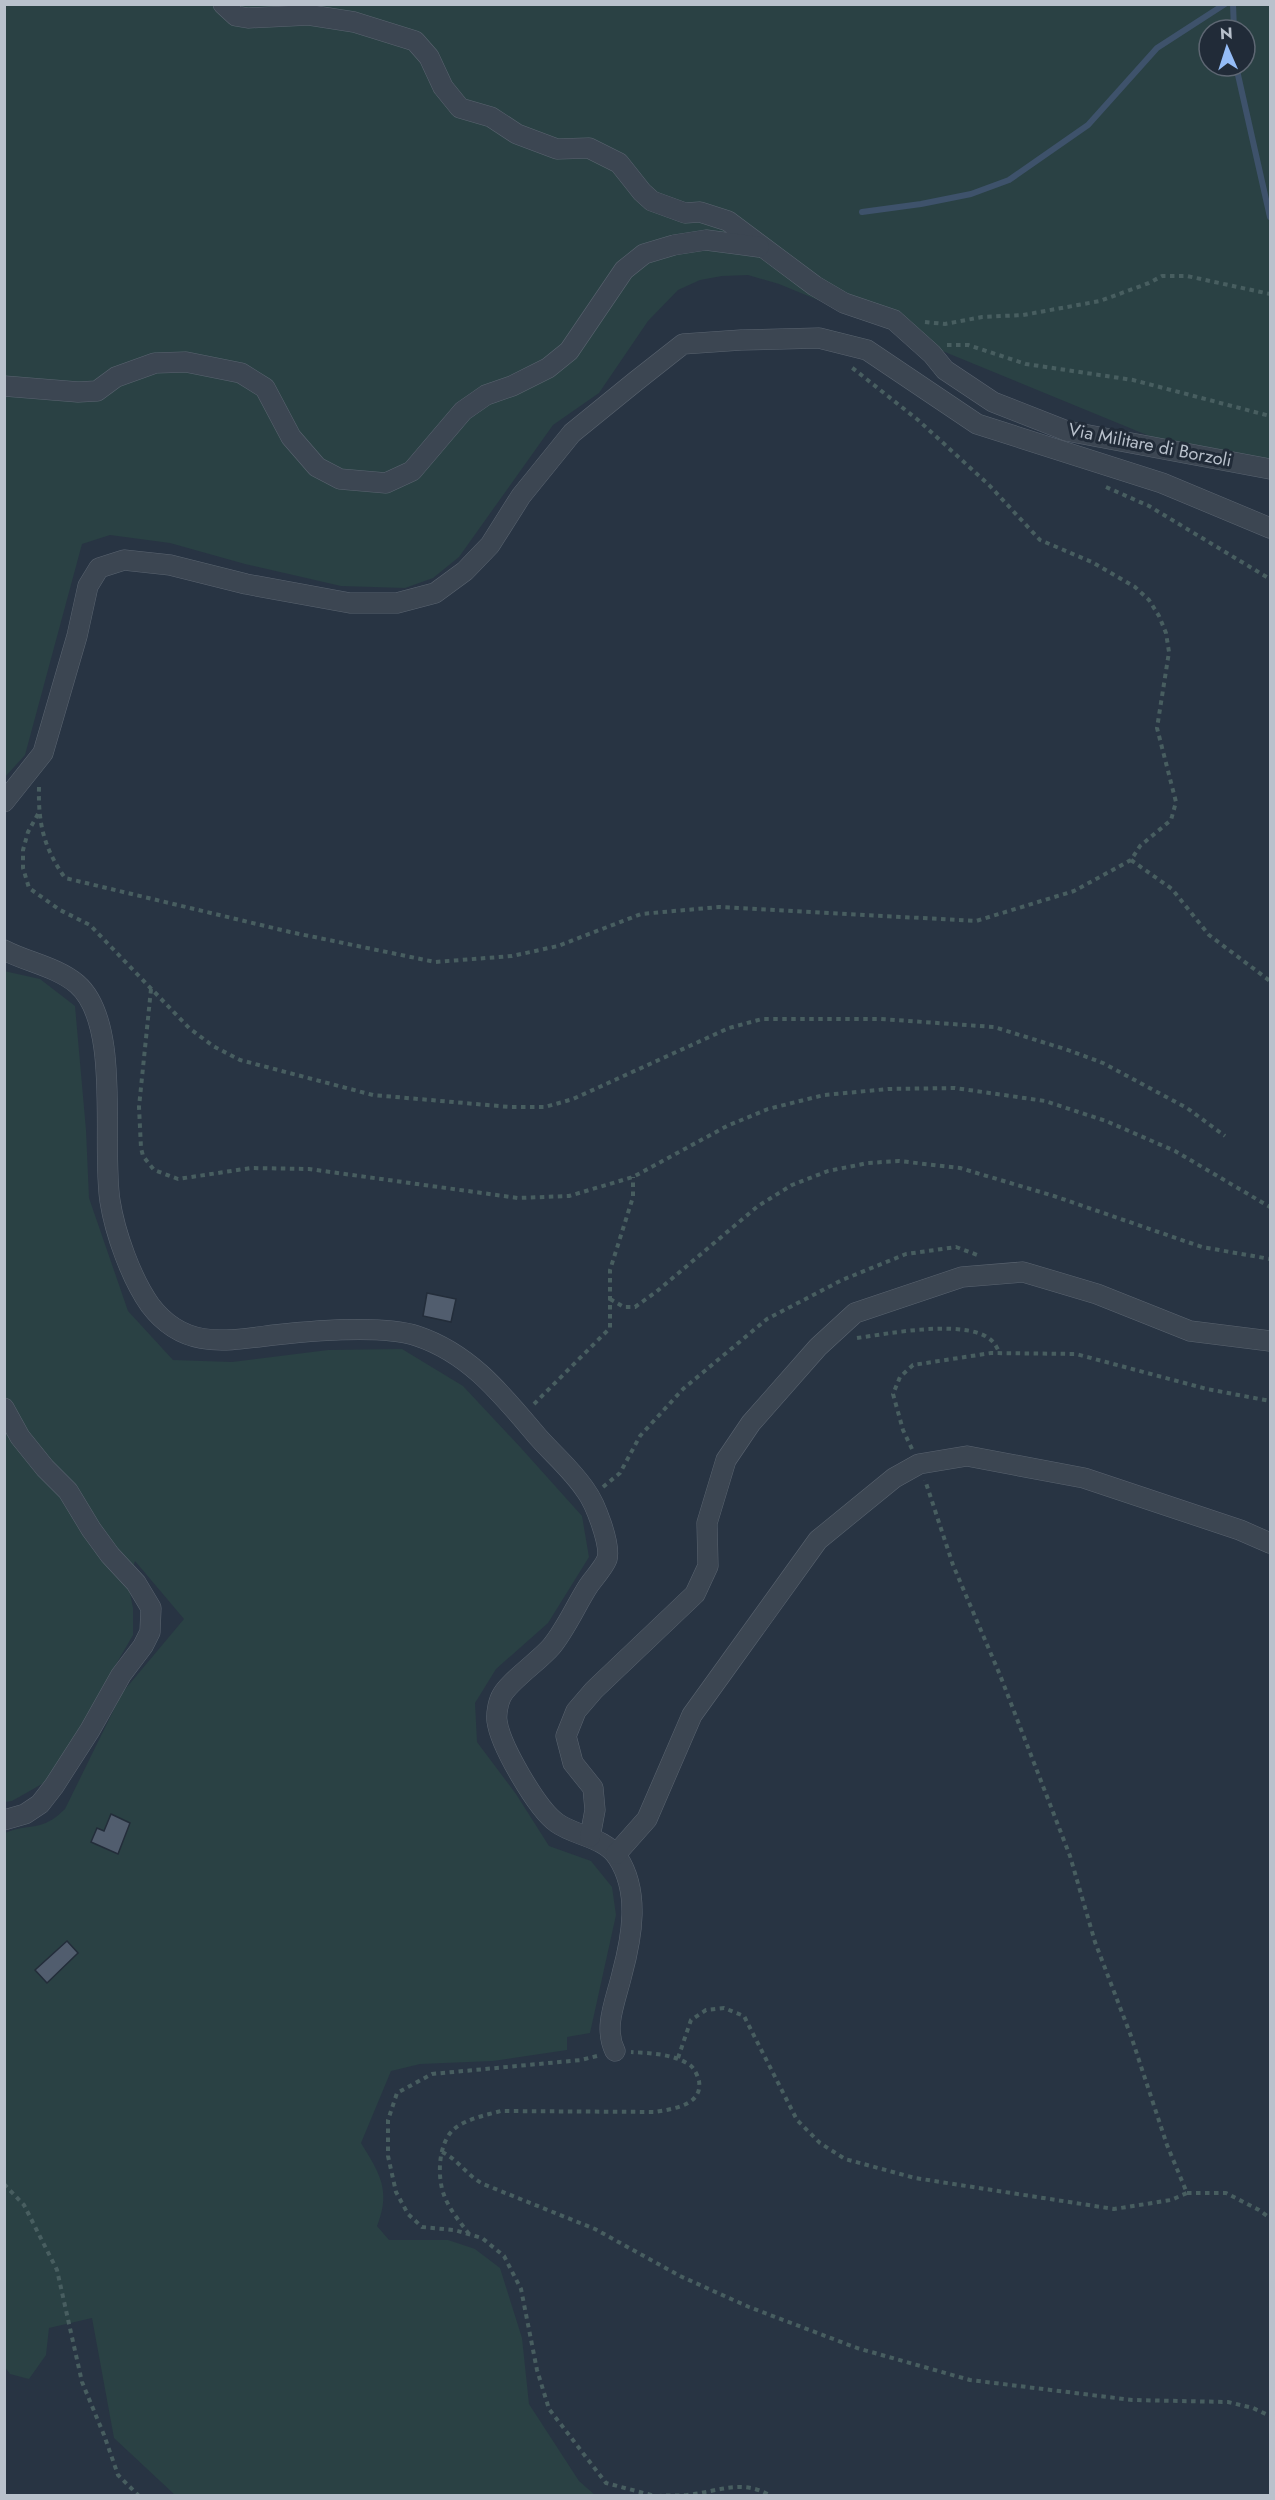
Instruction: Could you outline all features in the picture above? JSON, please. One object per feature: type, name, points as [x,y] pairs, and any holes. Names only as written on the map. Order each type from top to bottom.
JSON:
[{"type":"street","name":"Via Militare di Borzoli","points":[[223,4],[236,16],[248,18],[309,15],[354,22],[416,41],[429,57],[443,87],[460,108],[491,117],[517,134],[557,149],[589,148],[619,163],[652,201],[685,213],[700,212],[728,221],[815,286],[844,303],[894,320],[932,354],[945,370],[993,402],[1067,431],[1270,469]]},
{"type":"street","points":[[4,386],[97,391],[116,377],[155,363],[186,362],[201,367],[241,373],[265,388],[291,437],[317,466],[340,479],[386,483],[412,471],[463,411],[486,395],[512,386],[548,368],[569,351],[624,270],[644,254],[674,245],[706,240],[760,247]]},
{"type":"street","points":[[4,802],[43,753],[78,636],[88,586],[99,568],[124,560],[170,565],[246,584],[350,603],[397,603],[435,593],[465,571],[490,544],[521,496],[572,434],[683,344],[819,338],[867,350],[977,424],[1162,483],[1270,528]]},
{"type":"street","points":[[4,950],[46,967],[78,984],[98,1015],[104,1049],[110,1201],[127,1261],[149,1303],[168,1324],[192,1337],[231,1342],[277,1335],[377,1329],[416,1336],[457,1355],[495,1385],[589,1493],[606,1537],[607,1559],[553,1645],[502,1694],[496,1719],[506,1749],[541,1808],[559,1825],[590,1837],[616,1854],[631,1883],[632,1915],[624,1970],[612,2013],[609,2038],[615,2051]]},
{"type":"street","points":[[590,1837],[595,1810],[593,1788],[573,1763],[566,1736],[576,1711],[594,1690],[695,1594],[708,1566],[707,1523],[726,1460],[759,1414],[818,1347],[855,1313],[962,1276],[1023,1272],[1097,1294],[1190,1330],[1270,1341]]},
{"type":"street","points":[[4,1408],[20,1437],[45,1468],[68,1491],[110,1555],[136,1583],[151,1608],[150,1632],[143,1646],[121,1675],[90,1730],[54,1786],[40,1803],[25,1814],[4,1820]]},
{"type":"street","points":[[616,1854],[647,1819],[692,1715],[819,1540],[894,1478],[919,1464],[967,1456],[1084,1478],[1240,1530],[1270,1543]]},
{"type":"path","points":[[894,320],[945,324],[982,317],[1023,315],[1100,301],[1149,284],[1162,276],[1187,276],[1270,294]]},
{"type":"path","points":[[39,785],[39,813],[51,858],[65,878],[290,932],[435,962],[512,956],[558,946],[641,915],[719,907],[976,921],[1074,891],[1131,860],[1140,846],[1171,820],[1176,802],[1157,728],[1168,652],[1166,633],[1159,616],[1149,600],[1135,588],[1092,562],[1040,540],[989,484],[934,434],[848,365],[841,357],[836,343]]},
{"type":"path","points":[[932,354],[944,345],[968,345],[1026,364],[1133,380],[1270,416]]},
{"type":"path","points":[[1096,482],[1149,506],[1270,579]]},
{"type":"path","points":[[39,813],[28,832],[23,850],[22,868],[29,888],[60,910],[90,925],[189,1028],[213,1046],[240,1059],[373,1095],[510,1107],[546,1107],[573,1099],[729,1028],[762,1019],[881,1019],[994,1027],[1103,1063],[1187,1108],[1225,1136]]},
{"type":"path","points":[[1131,860],[1172,889],[1209,935],[1270,981]]},
{"type":"path","points":[[151,988],[139,1107],[141,1148],[148,1163],[162,1175],[178,1179],[250,1168],[309,1169],[434,1188],[536,1198],[569,1196],[633,1177],[727,1126],[768,1109],[824,1095],[888,1089],[955,1088],[1045,1101],[1106,1120],[1175,1151],[1270,1208]]},
{"type":"path","points":[[610,1299],[624,1307],[635,1307],[758,1206],[792,1185],[828,1171],[868,1163],[926,1163],[960,1168],[1054,1196],[1202,1247],[1270,1259]]},
{"type":"path","points":[[518,1412],[531,1407],[610,1328],[610,1270],[633,1197],[633,1177]]},
{"type":"path","points":[[589,1493],[606,1485],[620,1473],[640,1436],[683,1389],[767,1319],[842,1280],[906,1254],[956,1247],[990,1259]]},
{"type":"path","points":[[852,1339],[911,1331],[971,1331],[993,1341],[1000,1354]]},
{"type":"path","points":[[1187,2193],[1167,2145],[1131,2036],[1095,1942],[1070,1856],[1000,1675],[953,1565],[919,1464],[903,1430],[893,1394],[900,1377],[913,1365],[1000,1354],[1076,1354],[1207,1389],[1270,1401]]},
{"type":"path","points":[[678,2058],[691,2020],[706,2010],[724,2008],[744,2016],[797,2120],[820,2143],[845,2159],[915,2178],[1114,2209],[1171,2200],[1187,2193],[1226,2193],[1270,2218]]},
{"type":"path","points":[[469,2234],[444,2195],[440,2175],[442,2152],[454,2129],[479,2117],[501,2111],[655,2112],[677,2109],[691,2101],[699,2090],[699,2079],[692,2066],[678,2058],[615,2051],[581,2060],[432,2074],[397,2092],[388,2120],[388,2156],[396,2192],[408,2214],[422,2227],[483,2238],[504,2256],[521,2289],[537,2370],[549,2409],[606,2483],[656,2496],[688,2495],[723,2488],[756,2487],[771,2496]]},
{"type":"path","points":[[442,2152],[455,2158],[471,2178],[483,2184],[595,2229],[680,2276],[739,2303],[856,2348],[970,2380],[1132,2400],[1228,2402],[1252,2408],[1270,2416]]},
{"type":"path","points":[[4,2184],[24,2205],[57,2270],[82,2382],[118,2475],[139,2496]]},
{"type":"green space","points":[[5,5],[1270,5],[1270,478],[1215,463],[779,284],[748,275],[700,280],[678,290],[648,321],[599,393],[553,425],[459,557],[433,578],[405,588],[341,586],[245,564],[170,543],[110,535],[82,544],[25,755],[5,777]]},
{"type":"green space","points":[[4,971],[40,979],[75,1006],[86,1130],[89,1198],[128,1311],[173,1360],[232,1362],[328,1350],[402,1349],[463,1386],[582,1516],[589,1557],[548,1623],[496,1669],[475,1703],[477,1742],[516,1794],[549,1846],[591,1861],[612,1887],[616,1915],[590,2033],[567,2037],[567,2050],[493,2061],[420,2064],[391,2071],[361,2143],[381,2183],[383,2202],[377,2226],[389,2240],[448,2240],[475,2249],[500,2268],[522,2338],[529,2404],[579,2481],[595,2495],[175,2495],[114,2438],[92,2318],[49,2328],[46,2355],[29,2379],[10,2374],[5,2367],[5,1833],[42,1824],[65,1809],[122,1693],[184,1619],[135,1561],[128,1584],[133,1608],[133,1635],[49,1780],[12,1801],[5,1802]]},
{"type":"building","points":[[427,1293],[456,1299],[451,1322],[423,1316]]},
{"type":"building","points":[[111,1814],[130,1823],[118,1854],[91,1842],[97,1828],[104,1831]]},
{"type":"building","points":[[67,1941],[78,1953],[47,1983],[35,1970]]},
{"type":"waterway","points":[[862,212],[971,194],[1009,180],[1088,125],[1157,48],[1225,4]]},
{"type":"waterway","points":[[1233,4],[1234,18]]},
{"type":"waterway","points":[[1239,78],[1270,217]]}]
